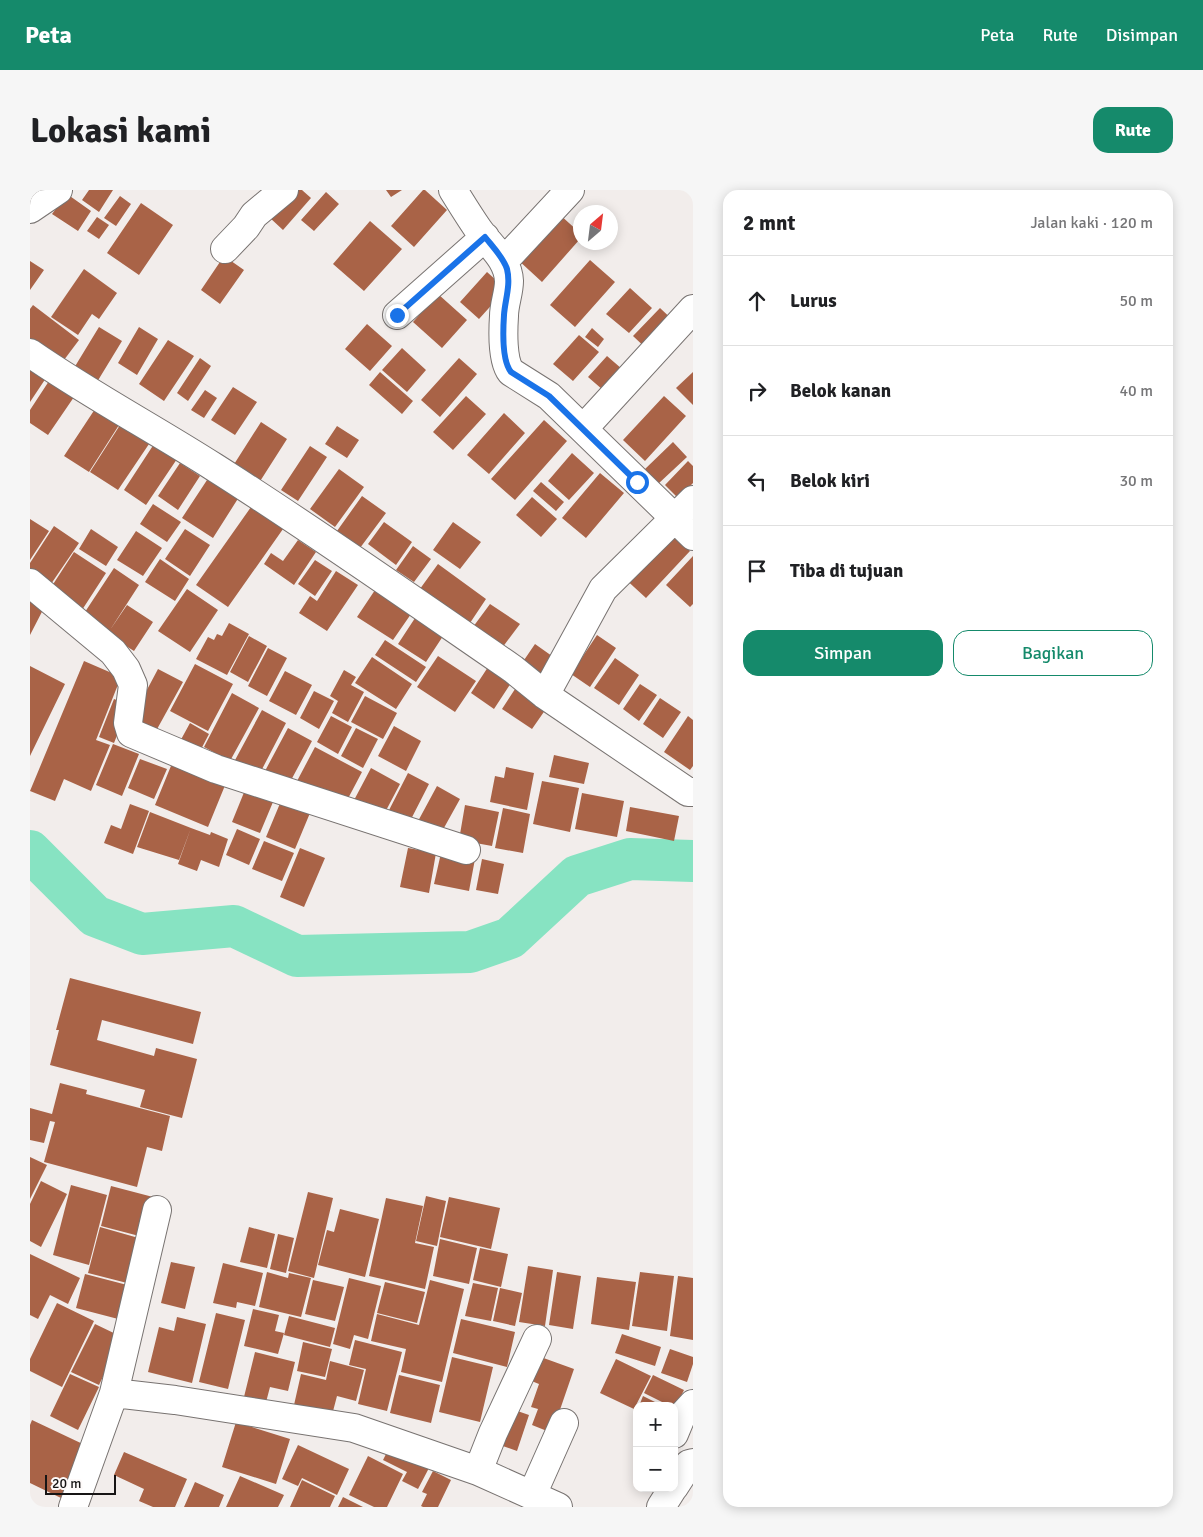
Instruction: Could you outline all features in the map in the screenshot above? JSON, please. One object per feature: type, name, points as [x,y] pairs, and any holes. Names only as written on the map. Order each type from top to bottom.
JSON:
[{"type":"street","points":[[30,209],[58,190]]},
{"type":"street","points":[[225,249],[246,228],[254,215],[284,190]]},
{"type":"street","points":[[453,190],[504,261],[507,270],[509,283],[504,316],[505,360],[507,367],[511,372],[549,396],[687,518],[603,589],[544,695]]},
{"type":"street","points":[[504,261],[570,190]]},
{"type":"street","points":[[397,315],[485,237]]},
{"type":"street","points":[[583,428],[693,309]]},
{"type":"street","points":[[30,353],[56,372],[213,466],[279,509],[513,669],[544,695],[688,792],[693,792]]},
{"type":"street","points":[[30,583],[113,652],[126,668],[133,685],[128,723],[131,733],[216,768],[466,850]]},
{"type":"street","points":[[73,1507],[114,1393],[157,1210]]},
{"type":"street","points":[[478,1471],[493,1433],[537,1339]]},
{"type":"street","points":[[114,1393],[175,1400],[354,1428],[478,1471],[558,1507]]},
{"type":"street","points":[[678,1424],[681,1417],[693,1404]]},
{"type":"street","points":[[532,1495],[564,1423]]},
{"type":"street","points":[[661,1507],[679,1473]]},
{"type":"building","points":[[89,190],[113,190],[99,212],[82,200]]},
{"type":"building","points":[[292,190],[302,190],[311,198],[283,230],[269,217]]},
{"type":"building","points":[[386,190],[402,190],[391,197]]},
{"type":"building","points":[[423,190],[447,210],[414,247],[391,226]]},
{"type":"building","points":[[326,192],[339,204],[314,231],[301,220]]},
{"type":"building","points":[[67,194],[91,211],[78,231],[52,214]]},
{"type":"building","points":[[120,196],[131,204],[116,226],[104,218]]},
{"type":"building","points":[[141,203],[173,225],[139,275],[107,253]]},
{"type":"building","points":[[558,213],[573,227],[573,247],[542,282],[517,259]]},
{"type":"building","points":[[97,217],[109,225],[99,239],[87,231]]},
{"type":"building","points":[[370,221],[402,249],[364,291],[333,264]]},
{"type":"building","points":[[224,256],[244,270],[220,304],[201,290]]},
{"type":"building","points":[[590,260],[615,282],[575,327],[550,305]]},
{"type":"building","points":[[30,261],[44,270],[30,290]]},
{"type":"building","points":[[84,269],[117,293],[99,319],[92,314],[78,335],[51,317]]},
{"type":"building","points":[[487,272],[506,289],[479,319],[460,302]]},
{"type":"building","points":[[630,288],[652,308],[629,333],[606,314]]},
{"type":"building","points":[[438,294],[467,320],[442,348],[413,322]]},
{"type":"building","points":[[33,305],[79,340],[61,364],[30,342],[30,309]]},
{"type":"building","points":[[660,308],[677,324],[650,352],[633,336]]},
{"type":"building","points":[[367,324],[392,346],[370,371],[345,349]]},
{"type":"building","points":[[99,327],[122,341],[97,382],[74,368]]},
{"type":"building","points":[[139,327],[158,339],[137,375],[118,363]]},
{"type":"building","points":[[592,328],[604,339],[598,347],[585,337]]},
{"type":"building","points":[[579,335],[599,352],[573,381],[553,364]]},
{"type":"building","points":[[168,340],[194,356],[164,401],[139,384]]},
{"type":"building","points":[[402,348],[426,370],[407,392],[382,370]]},
{"type":"building","points":[[607,356],[622,369],[603,390],[588,377]]},
{"type":"building","points":[[200,358],[211,366],[188,401],[177,393]]},
{"type":"building","points":[[459,358],[477,374],[440,417],[421,400]]},
{"type":"building","points":[[30,367],[46,378],[30,402]]},
{"type":"building","points":[[380,372],[413,401],[402,414],[369,385]]},
{"type":"building","points":[[693,372],[693,405],[676,388]]},
{"type":"building","points":[[49,381],[74,397],[48,435],[30,423],[30,410]]},
{"type":"building","points":[[233,387],[257,402],[235,435],[211,420]]},
{"type":"building","points":[[205,390],[217,398],[204,418],[191,410]]},
{"type":"building","points":[[466,396],[486,414],[453,450],[433,432]]},
{"type":"building","points":[[664,396],[686,416],[645,461],[623,440]]},
{"type":"building","points":[[95,409],[119,425],[89,472],[64,456]]},
{"type":"building","points":[[504,413],[525,433],[489,474],[467,455]]},
{"type":"building","points":[[544,420],[567,441],[515,500],[491,479]]},
{"type":"building","points":[[261,422],[287,439],[257,486],[231,469]]},
{"type":"building","points":[[120,425],[149,444],[118,490],[90,472]]},
{"type":"building","points":[[337,426],[359,440],[347,458],[325,444]]},
{"type":"building","points":[[673,442],[687,457],[658,484],[645,469]]},
{"type":"building","points":[[154,444],[177,459],[146,505],[124,490]]},
{"type":"building","points":[[310,446],[327,457],[298,501],[281,490]]},
{"type":"building","points":[[572,453],[594,473],[569,500],[548,481]]},
{"type":"building","points":[[688,461],[693,466],[693,483],[678,498],[665,485]]},
{"type":"building","points":[[180,463],[200,476],[178,510],[158,496]]},
{"type":"building","points":[[339,469],[364,487],[335,527],[310,509]]},
{"type":"building","points":[[600,473],[624,493],[586,538],[562,518]]},
{"type":"building","points":[[209,477],[239,497],[213,538],[182,518]]},
{"type":"building","points":[[541,482],[564,502],[556,511],[533,491]]},
{"type":"building","points":[[362,496],[386,513],[360,548],[337,531]]},
{"type":"building","points":[[532,497],[557,519],[541,537],[516,515]]},
{"type":"building","points":[[153,504],[181,522],[167,542],[140,524]]},
{"type":"building","points":[[251,507],[283,529],[228,607],[196,585]]},
{"type":"building","points":[[30,519],[49,531],[30,560]]},
{"type":"building","points":[[384,522],[412,542],[396,565],[368,544]]},
{"type":"building","points":[[453,522],[481,542],[460,569],[433,550]]},
{"type":"building","points":[[54,526],[79,543],[51,584],[30,570],[30,563]]},
{"type":"building","points":[[666,528],[690,551],[646,598],[622,576]]},
{"type":"building","points":[[91,529],[118,547],[106,566],[79,549]]},
{"type":"building","points":[[185,529],[210,545],[190,576],[165,559]]},
{"type":"building","points":[[136,531],[162,548],[143,576],[117,560]]},
{"type":"building","points":[[298,540],[316,552],[294,585],[264,564],[271,553],[283,561]]},
{"type":"building","points":[[413,546],[431,559],[414,582],[396,570]]},
{"type":"building","points":[[74,552],[106,573],[82,610],[50,589]]},
{"type":"building","points":[[693,556],[693,604],[690,607],[666,585]]},
{"type":"building","points":[[160,559],[189,579],[175,601],[145,582]]},
{"type":"building","points":[[315,560],[332,571],[315,596],[298,584]]},
{"type":"building","points":[[438,564],[486,599],[466,629],[417,593]]},
{"type":"building","points":[[114,568],[139,585],[110,630],[127,605],[153,622],[134,651],[107,634],[83,615]]},
{"type":"building","points":[[336,571],[358,585],[327,631],[299,613],[310,596],[317,601]]},
{"type":"building","points":[[187,589],[218,610],[190,652],[158,631]]},
{"type":"building","points":[[375,590],[411,614],[393,640],[357,617]]},
{"type":"building","points":[[30,596],[46,604],[30,635]]},
{"type":"building","points":[[490,604],[520,624],[502,648],[473,627]]},
{"type":"building","points":[[417,615],[445,633],[426,662],[398,644]]},
{"type":"building","points":[[229,623],[249,634],[227,675],[196,659],[208,637],[214,640],[217,634],[222,636]]},
{"type":"building","points":[[597,635],[616,648],[590,687],[571,674]]},
{"type":"building","points":[[249,636],[267,646],[248,682],[230,672]]},
{"type":"building","points":[[385,640],[426,667],[416,682],[375,655]]},
{"type":"building","points":[[535,644],[559,661],[544,682],[520,666]]},
{"type":"building","points":[[268,648],[287,658],[267,696],[248,686]]},
{"type":"building","points":[[438,656],[476,681],[455,712],[417,687]]},
{"type":"building","points":[[372,657],[412,684],[396,709],[355,683]]},
{"type":"building","points":[[615,658],[639,675],[619,705],[594,688]]},
{"type":"building","points":[[84,661],[121,677],[96,740],[110,745],[91,791],[64,779],[55,801],[30,791]]},
{"type":"building","points":[[195,664],[233,684],[208,731],[170,711]]},
{"type":"building","points":[[490,664],[513,680],[494,709],[471,693]]},
{"type":"building","points":[[30,666],[65,684],[30,756]]},
{"type":"building","points":[[158,669],[183,682],[156,731],[132,718]]},
{"type":"building","points":[[344,670],[356,677],[351,685],[364,692],[348,722],[332,713],[338,701],[330,696]]},
{"type":"building","points":[[285,671],[312,685],[296,715],[269,701]]},
{"type":"building","points":[[640,684],[657,695],[639,721],[623,709]]},
{"type":"building","points":[[517,686],[548,706],[532,729],[502,709]]},
{"type":"building","points":[[314,691],[334,701],[319,729],[300,718]]},
{"type":"building","points":[[232,693],[259,708],[230,761],[204,747]]},
{"type":"building","points":[[365,696],[397,713],[383,739],[351,722]]},
{"type":"building","points":[[660,698],[681,712],[663,738],[643,724]]},
{"type":"building","points":[[114,699],[129,705],[114,743],[99,737]]},
{"type":"building","points":[[262,710],[286,723],[259,775],[234,762]]},
{"type":"building","points":[[331,716],[352,727],[338,754],[317,742]]},
{"type":"building","points":[[688,716],[693,720],[693,766],[690,770],[664,752]]},
{"type":"building","points":[[190,723],[209,734],[198,755],[178,745]]},
{"type":"building","points":[[394,726],[421,741],[406,771],[378,756]]},
{"type":"building","points":[[288,728],[312,741],[289,784],[265,771]]},
{"type":"building","points":[[356,728],[378,739],[363,768],[341,756]]},
{"type":"building","points":[[113,744],[139,754],[122,796],[96,785]]},
{"type":"building","points":[[315,747],[362,772],[343,808],[296,783]]},
{"type":"building","points":[[554,755],[589,763],[584,784],[549,777]]},
{"type":"building","points":[[140,759],[167,769],[154,799],[128,788]]},
{"type":"building","points":[[173,761],[226,783],[208,827],[155,805]]},
{"type":"building","points":[[506,767],[534,773],[527,810],[490,802],[495,776],[504,778]]},
{"type":"building","points":[[371,768],[400,784],[381,820],[352,804]]},
{"type":"building","points":[[408,773],[429,784],[406,829],[385,818]]},
{"type":"building","points":[[542,781],[579,788],[570,832],[533,824]]},
{"type":"building","points":[[437,786],[460,799],[440,835],[417,823]]},
{"type":"building","points":[[245,790],[273,802],[260,833],[232,822]]},
{"type":"building","points":[[582,793],[624,801],[617,837],[575,829]]},
{"type":"building","points":[[281,801],[310,813],[295,849],[266,837]]},
{"type":"building","points":[[130,804],[149,811],[133,854],[104,843],[111,825],[121,829]]},
{"type":"building","points":[[465,805],[499,812],[492,846],[459,840]]},
{"type":"building","points":[[630,807],[679,816],[674,841],[626,831]]},
{"type":"building","points":[[503,808],[530,814],[523,853],[495,848]]},
{"type":"building","points":[[150,812],[191,828],[179,860],[137,847]]},
{"type":"building","points":[[191,828],[210,835],[211,832],[228,839],[219,867],[201,860],[197,871],[178,864]]},
{"type":"building","points":[[237,829],[260,839],[249,865],[226,855]]},
{"type":"building","points":[[264,841],[294,853],[282,881],[252,869]]},
{"type":"building","points":[[300,848],[325,858],[304,907],[280,897]]},
{"type":"building","points":[[408,848],[436,853],[429,893],[400,887]]},
{"type":"building","points":[[441,853],[475,859],[469,891],[434,884]]},
{"type":"building","points":[[482,859],[504,864],[498,894],[476,890]]},
{"type":"building","points":[[70,978],[201,1012],[193,1044],[102,1020],[97,1040],[154,1056],[156,1048],[197,1059],[182,1118],[140,1107],[145,1090],[50,1065],[59,1030],[56,1030]]},
{"type":"building","points":[[60,1083],[87,1090],[86,1094],[170,1116],[162,1151],[147,1147],[137,1187],[44,1162],[55,1122],[50,1121],[44,1143],[30,1140],[30,1108],[52,1114]]},
{"type":"building","points":[[30,1157],[47,1165],[30,1199]]},
{"type":"building","points":[[41,1181],[67,1194],[41,1247],[30,1241],[30,1204]]},
{"type":"building","points":[[71,1185],[107,1195],[89,1265],[53,1255]]},
{"type":"building","points":[[111,1186],[153,1197],[143,1237],[101,1226]]},
{"type":"building","points":[[308,1192],[333,1198],[314,1278],[288,1271]]},
{"type":"building","points":[[426,1196],[446,1201],[437,1246],[416,1241]]},
{"type":"building","points":[[449,1197],[500,1208],[491,1249],[440,1237]]},
{"type":"building","points":[[386,1198],[423,1206],[415,1243],[434,1247],[425,1289],[369,1276]]},
{"type":"building","points":[[340,1209],[379,1219],[365,1277],[318,1265],[327,1230],[334,1232]]},
{"type":"building","points":[[100,1227],[142,1239],[131,1284],[88,1273]]},
{"type":"building","points":[[249,1227],[275,1234],[267,1268],[240,1262]]},
{"type":"building","points":[[278,1234],[294,1238],[286,1273],[270,1269]]},
{"type":"building","points":[[440,1239],[477,1248],[469,1284],[433,1276]]},
{"type":"building","points":[[480,1248],[508,1254],[501,1287],[473,1280]]},
{"type":"building","points":[[30,1254],[80,1278],[68,1304],[50,1295],[38,1319],[30,1315]]},
{"type":"building","points":[[171,1262],[195,1267],[185,1309],[161,1303]]},
{"type":"building","points":[[223,1263],[263,1273],[255,1306],[237,1302],[236,1308],[213,1303]]},
{"type":"building","points":[[528,1266],[553,1270],[545,1326],[519,1322]]},
{"type":"building","points":[[267,1272],[288,1278],[289,1273],[311,1278],[301,1317],[259,1307]]},
{"type":"building","points":[[557,1272],[581,1276],[573,1329],[549,1325]]},
{"type":"building","points":[[640,1272],[674,1276],[667,1331],[632,1326]]},
{"type":"building","points":[[85,1274],[131,1286],[122,1320],[76,1308]]},
{"type":"building","points":[[678,1276],[693,1278],[693,1340],[670,1336]]},
{"type":"building","points":[[597,1277],[636,1282],[629,1330],[591,1324]]},
{"type":"building","points":[[349,1278],[381,1286],[368,1339],[354,1335],[350,1349],[333,1344]]},
{"type":"building","points":[[313,1280],[344,1287],[335,1321],[305,1314]]},
{"type":"building","points":[[430,1280],[464,1289],[442,1382],[401,1372],[406,1349],[371,1341],[377,1314],[419,1325]]},
{"type":"building","points":[[385,1282],[425,1292],[417,1323],[377,1313]]},
{"type":"building","points":[[473,1283],[498,1288],[491,1321],[465,1316]]},
{"type":"building","points":[[500,1288],[522,1293],[515,1326],[493,1321]]},
{"type":"building","points":[[57,1303],[94,1321],[62,1387],[30,1371],[30,1359]]},
{"type":"building","points":[[253,1309],[279,1315],[275,1331],[284,1333],[278,1354],[244,1346]]},
{"type":"building","points":[[216,1313],[245,1320],[228,1389],[199,1382]]},
{"type":"building","points":[[289,1316],[335,1328],[330,1347],[284,1335]]},
{"type":"building","points":[[177,1317],[206,1324],[192,1383],[148,1372],[159,1327],[174,1331]]},
{"type":"building","points":[[461,1319],[515,1332],[507,1367],[453,1353]]},
{"type":"building","points":[[95,1324],[122,1337],[99,1385],[71,1372]]},
{"type":"building","points":[[622,1334],[661,1347],[655,1366],[615,1353]]},
{"type":"building","points":[[355,1340],[402,1352],[387,1411],[358,1404],[366,1369],[349,1365]]},
{"type":"building","points":[[303,1342],[332,1349],[325,1377],[297,1371]]},
{"type":"building","points":[[670,1349],[693,1357],[693,1364],[687,1382],[661,1373]]},
{"type":"building","points":[[255,1352],[295,1362],[288,1391],[270,1387],[265,1406],[243,1401]]},
{"type":"building","points":[[538,1356],[574,1369],[552,1433],[532,1425],[538,1409],[531,1407],[539,1384],[529,1380]]},
{"type":"building","points":[[452,1357],[493,1367],[480,1422],[439,1412]]},
{"type":"building","points":[[616,1359],[651,1376],[638,1402],[633,1402],[633,1409],[600,1393]]},
{"type":"building","points":[[330,1361],[364,1370],[356,1401],[337,1396],[332,1415],[294,1405],[301,1374],[326,1380]]},
{"type":"building","points":[[70,1374],[99,1387],[78,1430],[50,1416]]},
{"type":"building","points":[[399,1375],[440,1385],[431,1423],[390,1413]]},
{"type":"building","points":[[653,1375],[684,1390],[678,1402],[662,1402],[644,1393]]},
{"type":"building","points":[[643,1396],[655,1402],[641,1402]]},
{"type":"building","points":[[506,1407],[529,1415],[517,1451],[494,1443]]},
{"type":"building","points":[[32,1420],[87,1446],[61,1498],[30,1483],[30,1425]]},
{"type":"building","points":[[236,1422],[290,1439],[276,1484],[222,1467]]},
{"type":"building","points":[[298,1445],[349,1469],[337,1495],[302,1478],[298,1486],[282,1479]]},
{"type":"building","points":[[389,1448],[429,1468],[418,1489],[402,1481],[407,1472],[383,1460]]},
{"type":"building","points":[[124,1452],[187,1479],[175,1507],[153,1507],[139,1501],[144,1489],[114,1475]]},
{"type":"building","points":[[368,1456],[403,1474],[387,1507],[374,1507],[349,1495]]},
{"type":"building","points":[[433,1471],[451,1480],[438,1507],[423,1507],[421,1506],[427,1494],[422,1492]]},
{"type":"building","points":[[240,1476],[284,1495],[278,1507],[226,1507]]},
{"type":"building","points":[[302,1480],[335,1496],[330,1507],[290,1507]]},
{"type":"building","points":[[195,1482],[224,1495],[219,1507],[184,1507]]},
{"type":"building","points":[[343,1497],[363,1507],[338,1507]]},
{"type":"waterway","points":[[30,851],[95,916],[142,934],[234,926],[297,956],[470,952],[510,938],[577,876],[630,859],[693,861]]},
{"type":"route","points":[[397,315],[485,237],[504,261],[507,270],[509,283],[504,316],[505,360],[507,367],[511,372],[549,396],[637,482]]}]
